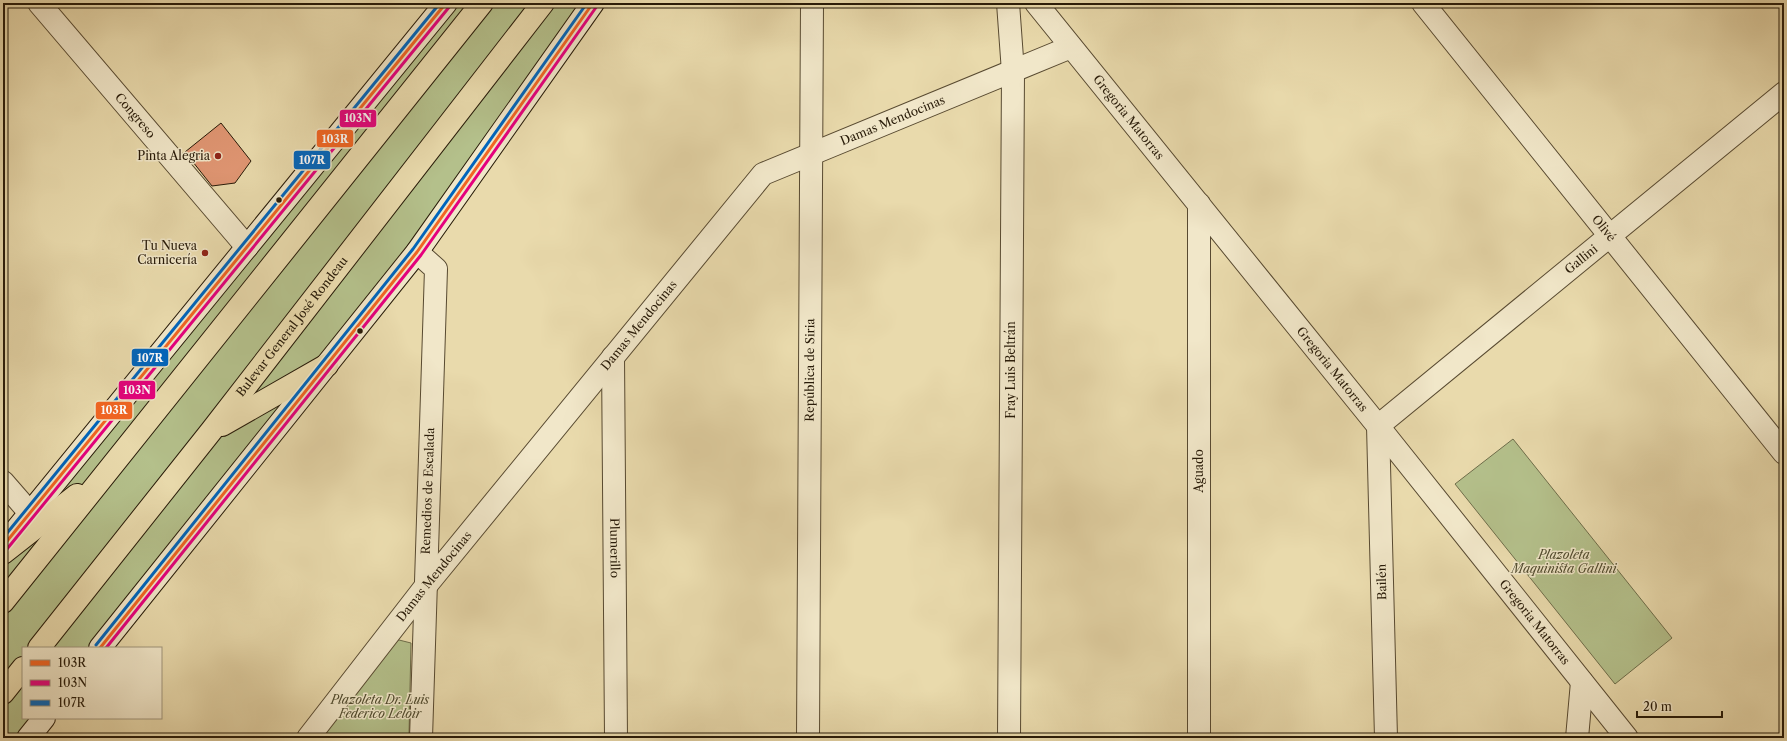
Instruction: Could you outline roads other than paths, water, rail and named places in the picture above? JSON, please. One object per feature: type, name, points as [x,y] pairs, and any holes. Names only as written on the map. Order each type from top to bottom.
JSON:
[{"type":"main road","points":[[3,602],[482,3]]},
{"type":"main road","name":"Bulevar General José Rondeau","points":[[40,647],[212,430],[543,3]]},
{"type":"main road","points":[[212,430],[327,365]]},
{"type":"main road","points":[[3,553],[106,472]]},
{"type":"main road","points":[[3,693],[22,669]]},
{"type":"street","name":"Congreso","points":[[39,3],[247,247]]},
{"type":"street","points":[[3,546],[446,3]]},
{"type":"street","points":[[101,647],[418,252],[593,3]]},
{"type":"street","name":"República de Siria","points":[[808,738],[812,3]]},
{"type":"street","name":"Fray Luis Beltrán","points":[[1008,3],[1013,72],[1009,738]]},
{"type":"street","name":"Gregoria Matorras","points":[[1036,3],[1378,426],[1627,738]]},
{"type":"street","name":"Olivé","points":[[1424,3],[1784,453]]},
{"type":"street","name":"Damas Mendocinas","points":[[308,738],[425,587],[763,174],[1071,47]]},
{"type":"street","name":"Gallini","points":[[1378,426],[1784,93]]},
{"type":"street","name":"Aguado","points":[[1199,204],[1199,738]]},
{"type":"street","name":"Remedios de Escalada","points":[[418,252],[436,269],[421,738]]},
{"type":"street","name":"Plumerillo","points":[[613,357],[616,738]]},
{"type":"street","name":"Bailén","points":[[1378,426],[1386,738]]},
{"type":"street","points":[[3,482],[30,513]]},
{"type":"street","points":[[1577,738],[1582,682]]},
{"type":"street","points":[[28,738],[43,719]]},
{"type":"place","name":"Pinta Alegria","points":[[218,156]]},
{"type":"place","name":"Tu Nueva Carnicería","points":[[205,253]]},
{"type":"park label","name":"Plazoleta Maquinista Gallini","points":[[1564,562]]},
{"type":"park label","name":"Plazoleta Dr. Luis Federico Leloir","points":[[380,707]]}]
